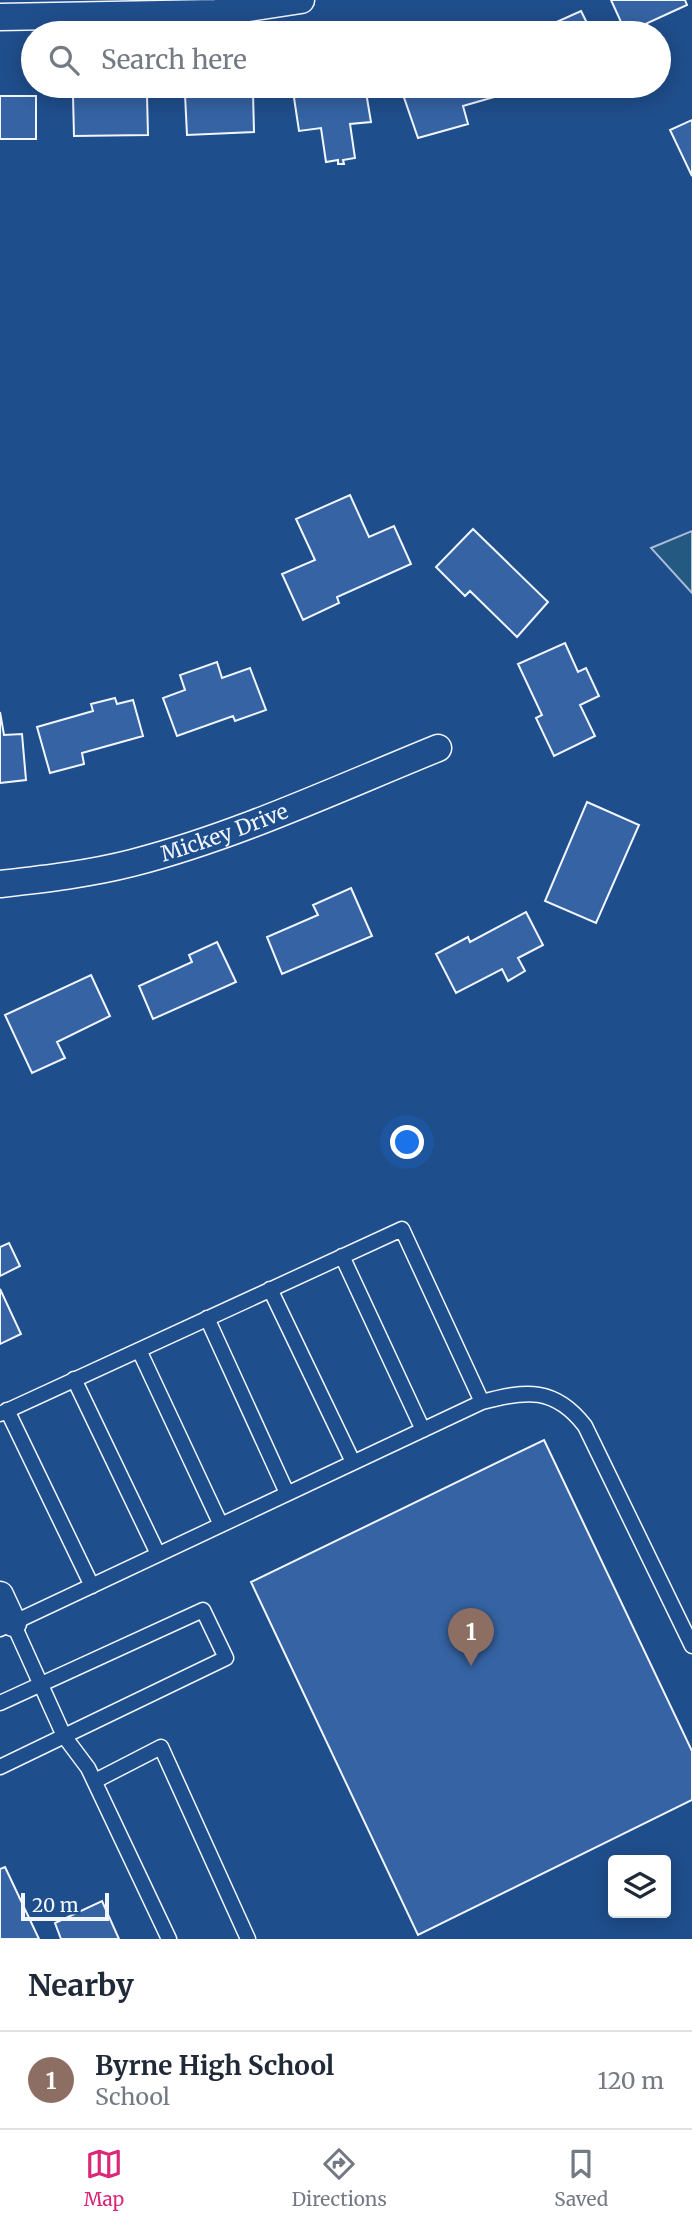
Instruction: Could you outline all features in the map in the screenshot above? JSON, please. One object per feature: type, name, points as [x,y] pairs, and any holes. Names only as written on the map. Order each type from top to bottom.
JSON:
[{"type":"street","points":[[0,17],[301,0]]},
{"type":"street","name":"Mickey Drive","points":[[0,884],[91,872],[171,853],[438,748]]},
{"type":"street","points":[[0,1595],[7,1626]]},
{"type":"lane","points":[[92,1586],[4,1412],[402,1229],[482,1402]]},
{"type":"lane","points":[[342,1256],[423,1430]]},
{"type":"lane","points":[[270,1289],[353,1462]]},
{"type":"lane","points":[[207,1318],[288,1493]]},
{"type":"lane","points":[[139,1350],[221,1525]]},
{"type":"lane","points":[[74,1379],[158,1555]]},
{"type":"lane","points":[[169,1939],[95,1781],[64,1737],[41,1684],[7,1626],[482,1402],[506,1396],[545,1395],[572,1409],[595,1446],[692,1646]]},
{"type":"lane","points":[[0,1703],[203,1610],[226,1658],[0,1767]]},
{"type":"lane","points":[[95,1781],[160,1747],[248,1939]]},
{"type":"shaded area","points":[[692,531],[692,593],[651,548]]},
{"type":"building","points":[[611,0],[685,0],[687,5],[652,21],[621,21]]},
{"type":"building","points":[[581,11],[586,21],[559,21]]},
{"type":"building","points":[[0,96],[36,98],[36,139],[0,139]]},
{"type":"building","points":[[73,98],[147,98],[148,135],[74,136]]},
{"type":"building","points":[[185,98],[253,98],[254,132],[187,135]]},
{"type":"building","points":[[294,98],[367,98],[371,122],[350,124],[355,158],[343,160],[344,164],[338,164],[338,160],[326,162],[321,128],[299,131]]},
{"type":"building","points":[[404,98],[491,98],[463,106],[468,124],[418,138]]},
{"type":"building","points":[[692,120],[692,176],[670,130]]},
{"type":"building","points":[[350,495],[369,537],[394,526],[411,564],[337,597],[339,603],[303,620],[282,574],[315,560],[296,519]]},
{"type":"building","points":[[473,529],[548,602],[517,637],[470,591],[465,596],[436,567]]},
{"type":"building","points":[[565,643],[578,672],[586,668],[599,696],[580,705],[595,736],[554,756],[536,718],[542,715],[518,664]]},
{"type":"building","points":[[217,662],[222,678],[250,668],[266,710],[235,721],[233,716],[177,736],[163,698],[185,690],[180,675]]},
{"type":"building","points":[[115,698],[117,704],[133,700],[143,736],[82,753],[84,764],[50,773],[37,727],[93,711],[91,704]]},
{"type":"building","points":[[0,712],[4,735],[22,734],[26,780],[0,783]]},
{"type":"building","points":[[587,802],[639,825],[596,923],[545,901]]},
{"type":"building","points":[[351,888],[372,936],[282,974],[267,937],[318,915],[313,905]]},
{"type":"building","points":[[526,912],[543,945],[518,958],[525,971],[508,981],[502,969],[456,993],[436,954],[468,937],[470,942]]},
{"type":"building","points":[[217,942],[236,982],[153,1019],[139,986],[192,962],[189,955]]},
{"type":"building","points":[[91,975],[110,1016],[57,1042],[65,1058],[32,1073],[5,1015]]},
{"type":"building","points":[[9,1243],[20,1266],[0,1276],[0,1247]]},
{"type":"building","points":[[0,1289],[21,1334],[0,1344]]},
{"type":"building","points":[[544,1440],[692,1751],[692,1800],[418,1935],[251,1582]]},
{"type":"building","points":[[5,1867],[39,1939],[0,1939],[0,1869]]},
{"type":"building","points":[[102,1901],[119,1939],[61,1939],[55,1923]]},
{"type":"place","name":"Byrne High School","points":[[471,1666]]}]
